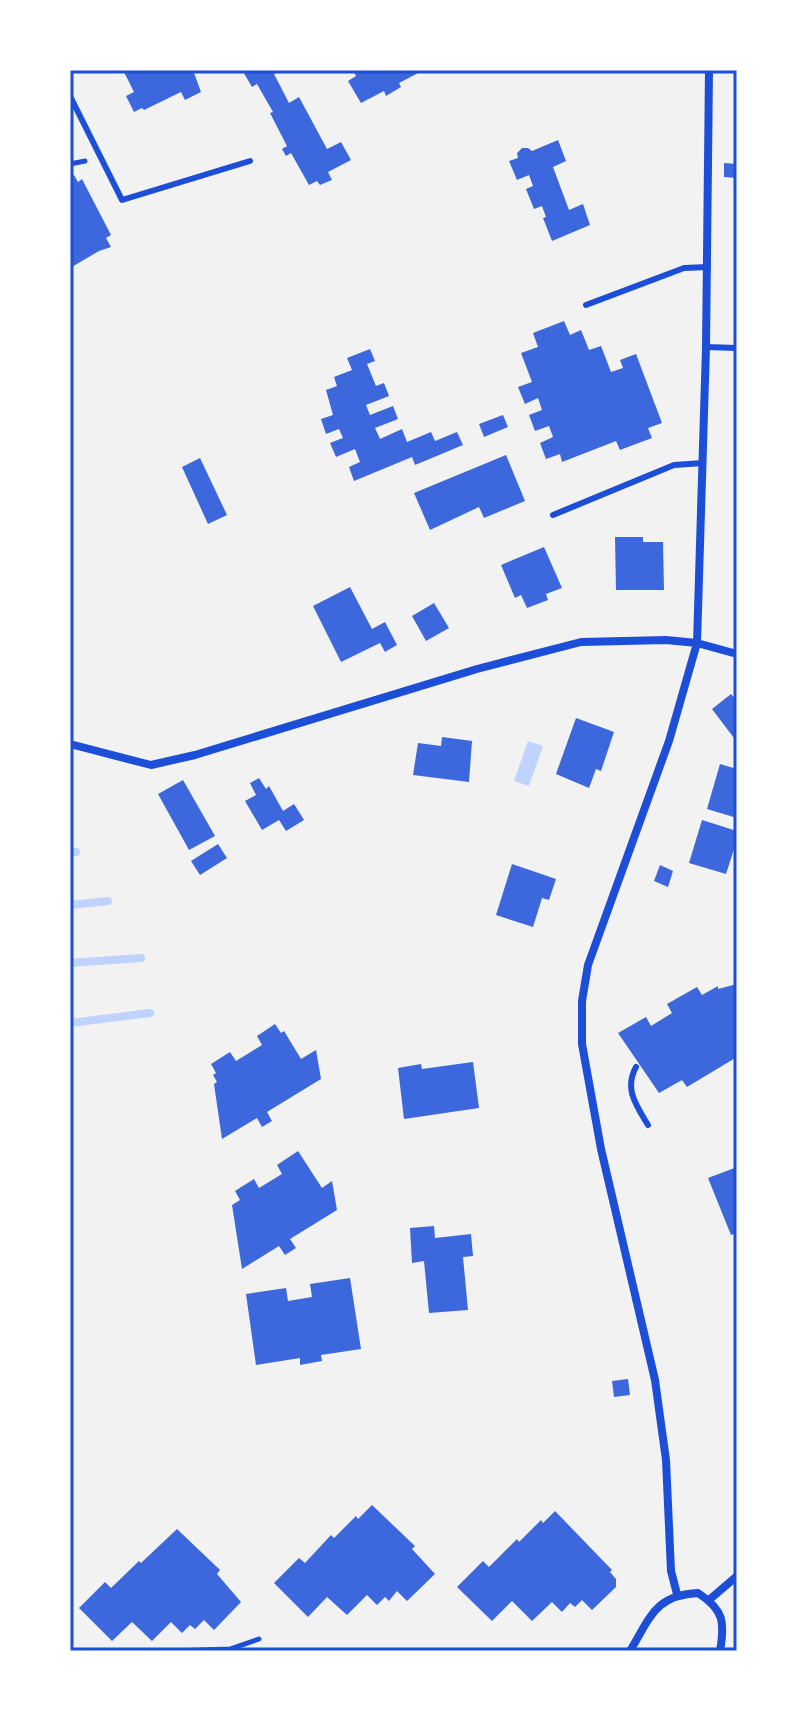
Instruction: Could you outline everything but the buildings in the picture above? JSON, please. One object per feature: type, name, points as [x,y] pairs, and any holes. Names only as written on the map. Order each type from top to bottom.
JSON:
[{"type":"street","points":[[677,1594],[671,1571],[666,1460],[655,1380],[601,1149],[582,1044],[582,1001],[588,965],[669,741],[697,643],[704,463],[709,70]]},
{"type":"street","points":[[70,744],[151,765],[195,755],[477,669],[581,642],[666,640],[697,643],[737,654]]},
{"type":"street","points":[[709,1600],[737,1576]]},
{"type":"street","points":[[630,1651],[660,1603],[677,1594],[698,1593],[720,1611],[724,1629],[720,1651]]},
{"type":"lane","points":[[70,97],[122,200],[250,161]]},
{"type":"lane","points":[[586,305],[684,268],[708,267]]},
{"type":"lane","points":[[706,347],[737,348]]},
{"type":"lane","points":[[553,515],[674,465],[704,463]]},
{"type":"lane","points":[[636,1067],[630,1078],[632,1098],[648,1125]]},
{"type":"path","points":[[172,1651],[230,1649],[259,1639]]},
{"type":"water","points":[[528,741],[543,746],[529,786],[514,781]]},
{"type":"waterway","points":[[70,853],[76,852]]},
{"type":"waterway","points":[[70,905],[108,901]]},
{"type":"waterway","points":[[70,963],[141,958]]},
{"type":"waterway","points":[[70,1023],[150,1013]]}]
